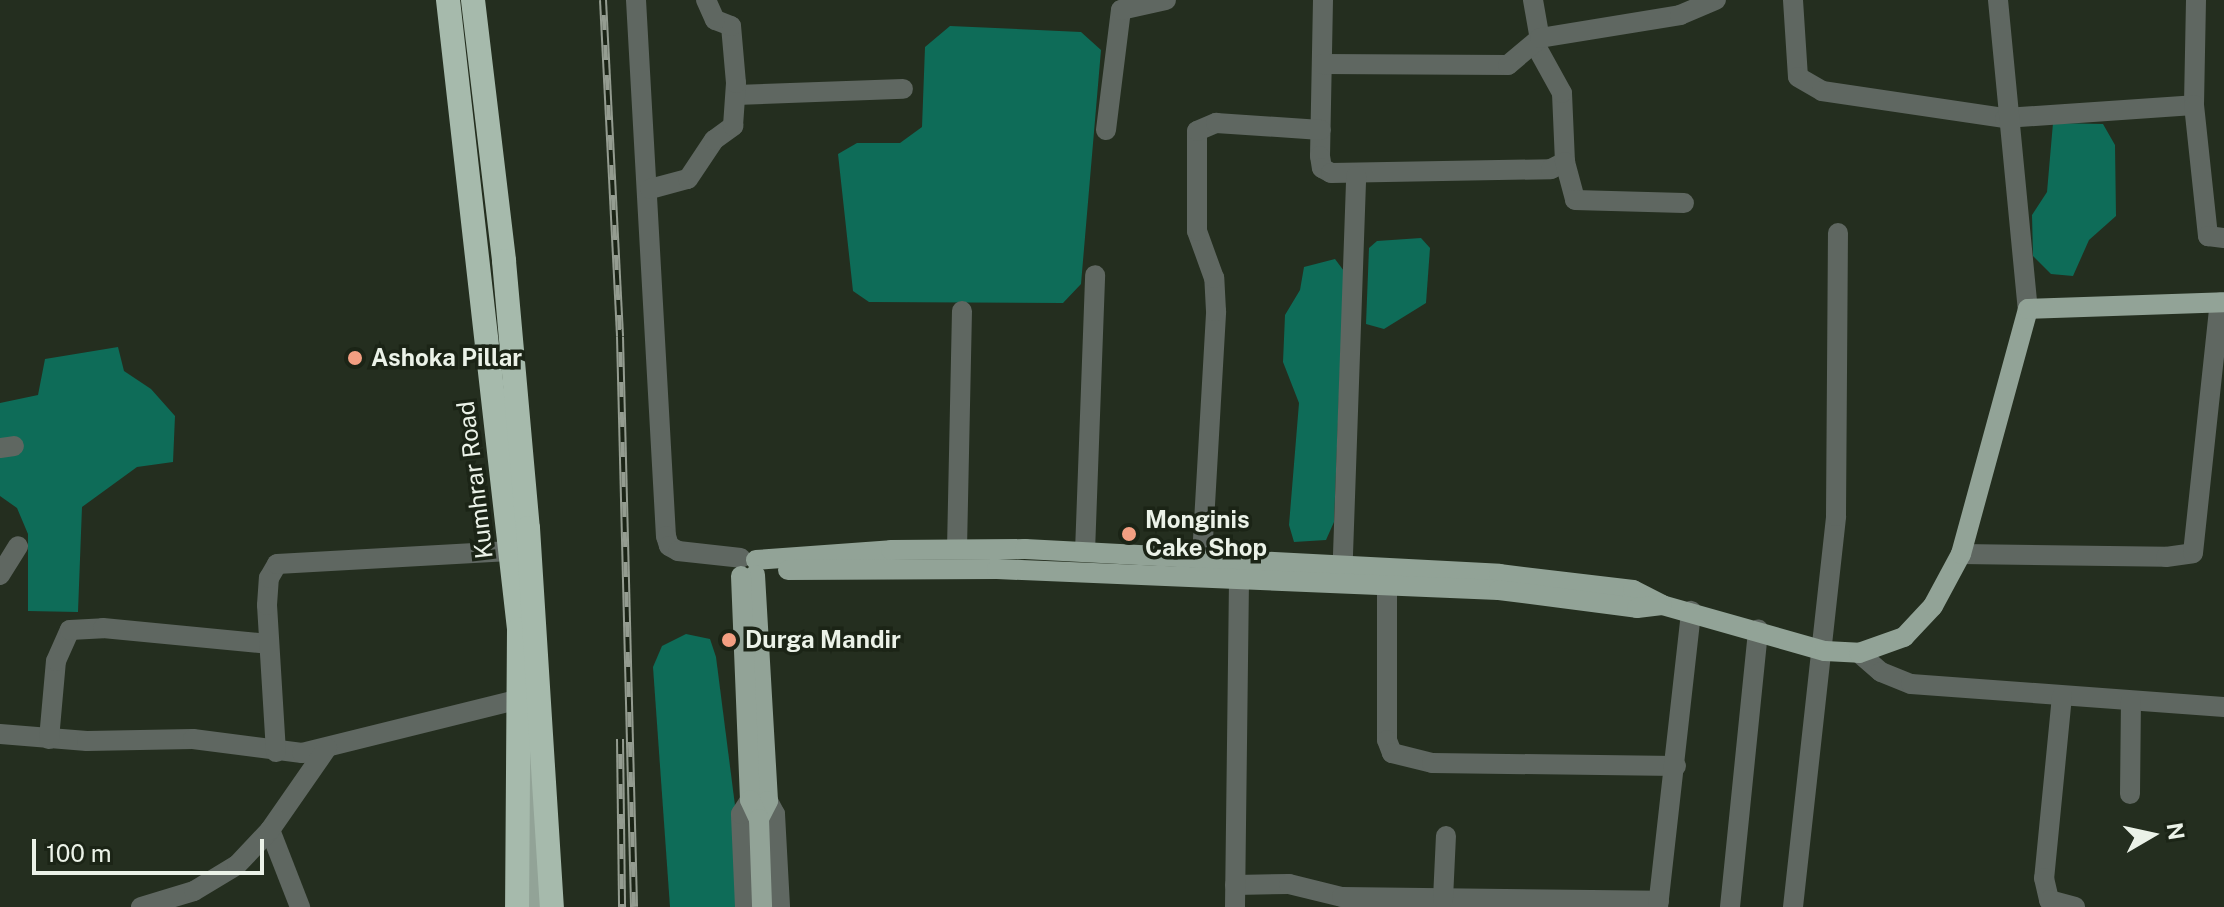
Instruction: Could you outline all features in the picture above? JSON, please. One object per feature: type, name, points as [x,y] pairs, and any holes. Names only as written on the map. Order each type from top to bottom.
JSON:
[{"type":"highway","name":"Kumhrar Road","points":[[448,0],[512,551],[520,699],[517,738],[517,907]]},
{"type":"highway","name":"Kumhrar Road","points":[[473,0],[504,261],[552,907]]},
{"type":"highway","points":[[455,51],[479,48]]},
{"type":"main road","points":[[750,568],[957,549],[1203,556],[1342,573],[1618,588],[1662,605],[1758,629],[1825,651],[1859,653],[1904,637],[1933,606],[1961,554],[2028,309],[2222,302]]},
{"type":"main road","points":[[750,568],[997,569],[1239,579],[1342,573],[1387,585],[1499,590],[1637,608],[1662,605]]},
{"type":"main road","points":[[750,568],[762,907]]},
{"type":"main road","points":[[517,738],[532,783]]},
{"type":"main road","points":[[533,907],[532,783],[541,744]]},
{"type":"street","points":[[636,0],[650,189],[669,546],[750,568]]},
{"type":"street","points":[[650,189],[688,179],[708,147],[733,126],[736,95],[731,26],[715,20],[706,0]]},
{"type":"street","points":[[1106,130],[1121,10],[1166,0]]},
{"type":"street","points":[[1323,0],[1322,168],[1356,176],[1551,169],[1565,162]]},
{"type":"street","points":[[1533,0],[1538,41],[1562,93],[1565,162],[1575,200],[1684,203]]},
{"type":"street","points":[[1322,64],[1508,65],[1538,41],[1667,18],[1716,0]]},
{"type":"street","points":[[1793,0],[1801,83],[1836,94],[2005,118],[2194,105]]},
{"type":"street","points":[[1998,0],[2005,118],[2028,309]]},
{"type":"street","points":[[2196,0],[2194,105],[2208,236],[2224,238]]},
{"type":"street","points":[[736,95],[903,89]]},
{"type":"street","points":[[1201,577],[1216,293],[1198,240],[1197,131],[1216,123],[1321,130]]},
{"type":"street","points":[[1342,573],[1356,176]]},
{"type":"street","points":[[1793,907],[1825,651],[1836,516],[1838,233]]},
{"type":"street","points":[[1085,552],[1095,275]]},
{"type":"street","points":[[1961,554],[2175,557],[2193,553],[2222,302]]},
{"type":"street","points":[[957,549],[962,311]]},
{"type":"street","points":[[0,575],[18,546]]},
{"type":"street","points":[[276,752],[268,644],[269,578],[277,564],[512,551]]},
{"type":"street","points":[[1235,907],[1239,579]]},
{"type":"street","points":[[1387,585],[1387,740],[1392,753],[1432,763],[1676,766]]},
{"type":"street","points":[[1235,885],[1289,884],[1308,899],[1658,904],[1676,766],[1691,611]]},
{"type":"street","points":[[49,739],[56,661],[70,630],[103,628],[268,644]]},
{"type":"street","points":[[1730,907],[1758,629]]},
{"type":"street","points":[[1859,653],[1881,672],[1911,684],[2224,707]]},
{"type":"street","points":[[2062,696],[2044,878],[2049,900],[2071,907]]},
{"type":"street","points":[[0,734],[49,739],[193,739],[276,752],[327,748],[520,699]]},
{"type":"street","points":[[2130,794],[2131,701]]},
{"type":"street","points":[[141,907],[212,882],[237,865],[270,830],[327,748]]},
{"type":"street","points":[[745,907],[741,814],[759,813],[775,814],[780,907]]},
{"type":"street","points":[[270,830],[300,907]]},
{"type":"street","points":[[1443,899],[1446,836]]},
{"type":"water","points":[[950,26],[1081,32],[1101,50],[1081,284],[1063,303],[869,302],[853,291],[838,154],[857,143],[900,143],[922,127],[925,47]]},
{"type":"water","points":[[2053,123],[2103,124],[2115,145],[2116,216],[2089,240],[2073,276],[2051,274],[2033,256],[2032,215],[2047,192]]},
{"type":"water","points":[[1421,238],[1430,248],[1426,303],[1384,329],[1366,324],[1369,248],[1377,241]]},
{"type":"water","points":[[1335,259],[1344,271],[1334,522],[1326,540],[1294,542],[1289,525],[1299,403],[1283,362],[1285,315],[1300,290],[1304,267]]},
{"type":"water","points":[[118,347],[124,371],[151,389],[175,416],[173,462],[137,467],[82,507],[78,612],[28,611],[28,534],[17,508],[0,496],[0,403],[38,395],[45,359]]},
{"type":"water","points":[[686,634],[710,639],[716,657],[748,907],[670,907],[653,667],[662,646]]},
{"type":"railway","points":[[603,0],[620,337],[634,907]]},
{"type":"railway","points":[[620,739],[622,907]]},
{"type":"place","name":"Ashoka Pillar","points":[[355,358]]},
{"type":"place","name":"Monginis Cake Shop","points":[[1129,534]]},
{"type":"place","name":"Durga Mandir","points":[[729,640]]}]
